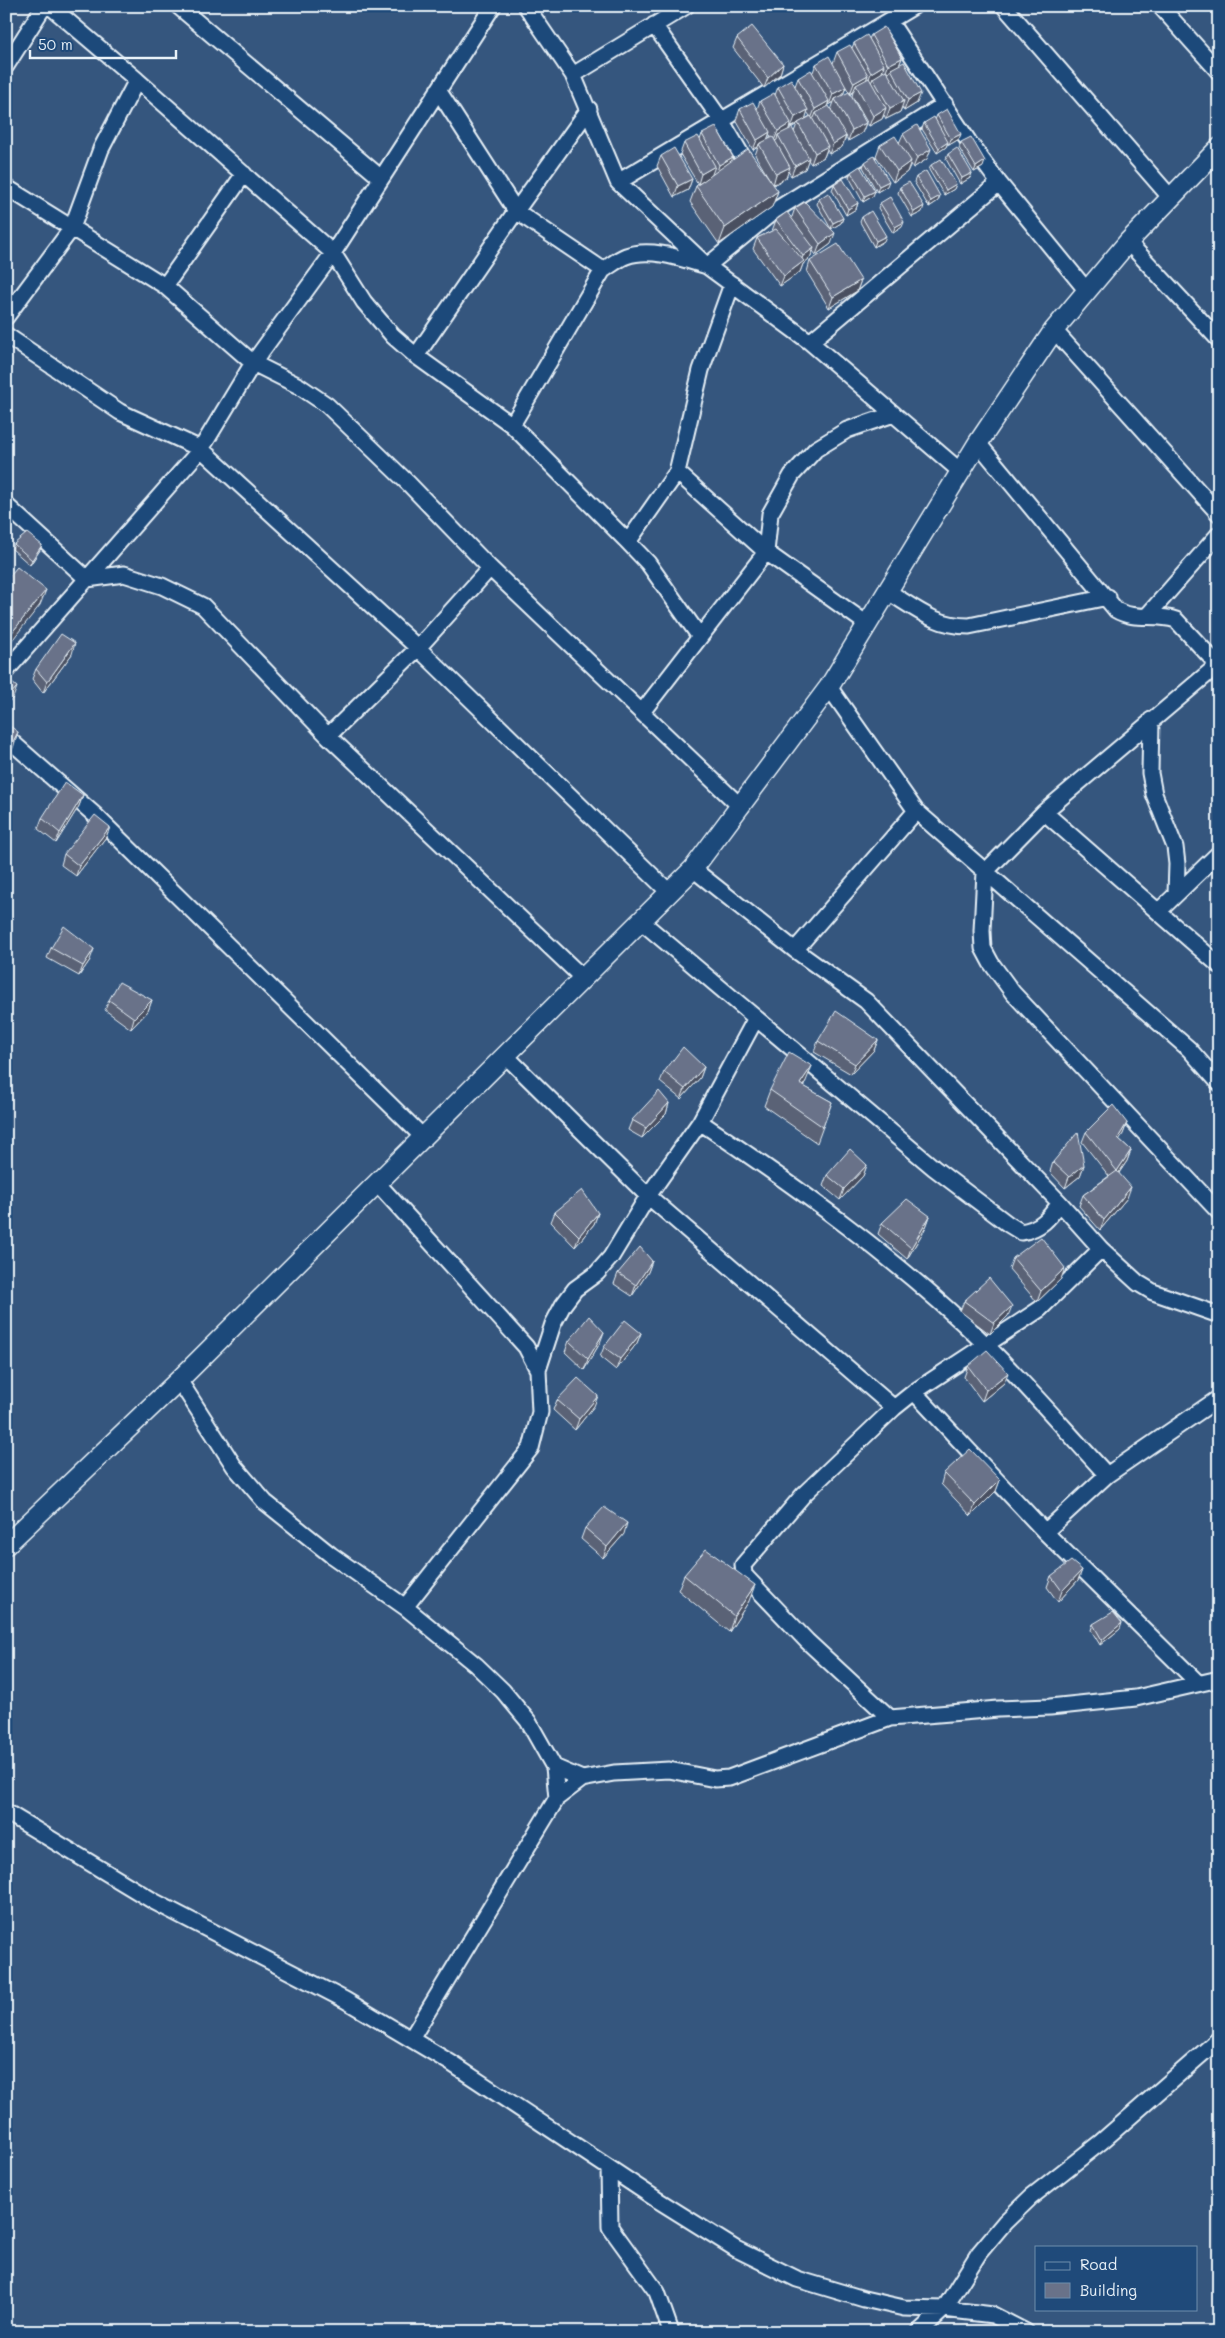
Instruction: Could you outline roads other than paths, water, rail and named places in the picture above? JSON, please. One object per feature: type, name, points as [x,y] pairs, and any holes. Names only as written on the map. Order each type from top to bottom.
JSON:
[{"type":"street","points":[[6,66],[11,48],[44,6]]},
{"type":"street","points":[[50,6],[333,253],[364,302],[393,336],[416,356],[512,425],[648,563],[700,637]]},
{"type":"street","points":[[178,6],[381,178]]},
{"type":"street","points":[[6,671],[201,449],[253,363],[333,253],[493,6]]},
{"type":"street","points":[[526,6],[573,75],[589,109],[618,182],[707,266],[810,342],[960,471]]},
{"type":"street","points":[[573,75],[686,6]]},
{"type":"street","points":[[618,182],[914,6]]},
{"type":"street","points":[[1004,6],[1171,198]]},
{"type":"street","points":[[1160,6],[1219,72]]},
{"type":"street","points":[[890,22],[969,142],[999,183],[1087,291]]},
{"type":"street","points":[[654,25],[721,120],[774,211]]},
{"type":"street","points":[[6,317],[72,228],[101,149],[137,80]]},
{"type":"street","points":[[438,90],[516,210],[603,270]]},
{"type":"street","points":[[707,266],[774,211],[945,104]]},
{"type":"street","points":[[416,356],[516,210],[589,109]]},
{"type":"street","points":[[6,1545],[179,1380],[507,1057],[694,869],[829,687],[960,471],[1054,330],[1128,242],[1219,148]]},
{"type":"street","points":[[165,286],[244,174]]},
{"type":"street","points":[[810,342],[999,183]]},
{"type":"street","points":[[6,187],[165,286],[253,363],[299,386],[327,404],[409,484],[490,568],[741,807]]},
{"type":"street","points":[[1128,242],[1219,340]]},
{"type":"street","points":[[512,425],[603,270],[627,256],[648,254],[674,256],[707,266]]},
{"type":"street","points":[[628,542],[677,472],[702,370],[732,284]]},
{"type":"street","points":[[1054,330],[1219,514]]},
{"type":"street","points":[[6,335],[120,412],[201,449],[418,648],[670,893]]},
{"type":"street","points":[[642,712],[766,552],[770,514],[792,475],[816,449],[847,430],[894,414]]},
{"type":"street","points":[[978,443],[1108,597],[1116,610],[1126,616],[1147,616],[1176,620],[1218,664],[1044,812],[985,872],[982,931],[984,948],[1013,993],[1219,1212]]},
{"type":"street","points":[[677,472],[766,552],[867,624]]},
{"type":"street","points":[[6,505],[87,579]]},
{"type":"street","points":[[1147,616],[1219,534]]},
{"type":"street","points":[[328,736],[418,648],[490,568]]},
{"type":"street","points":[[87,579],[124,574],[162,586],[203,606],[328,736],[584,979]]},
{"type":"street","points":[[887,591],[937,622],[951,626],[969,626],[1108,597]]},
{"type":"street","points":[[829,687],[916,811],[1189,1049],[1219,1083]]},
{"type":"street","points":[[1151,720],[1150,772],[1154,794],[1175,847],[1177,864],[1176,894]]},
{"type":"street","points":[[6,737],[96,816],[424,1138]]},
{"type":"street","points":[[795,950],[916,811]]},
{"type":"street","points":[[1044,812],[1219,965]]},
{"type":"street","points":[[1159,911],[1219,853]]},
{"type":"street","points":[[694,869],[795,950],[866,1001],[1060,1202],[1101,1249],[1138,1283],[1153,1292],[1219,1315]]},
{"type":"street","points":[[642,922],[934,1168],[1021,1232],[1032,1230],[1045,1223],[1060,1202]]},
{"type":"street","points":[[405,1607],[530,1448],[540,1412],[538,1370],[553,1324],[563,1305],[575,1289],[597,1273],[611,1257],[648,1196],[700,1122],[756,1018]]},
{"type":"street","points":[[507,1057],[648,1196],[894,1408]]},
{"type":"street","points":[[700,1122],[804,1193],[898,1267],[986,1345],[1107,1475]]},
{"type":"street","points":[[378,1184],[526,1347],[538,1370]]},
{"type":"street","points":[[890,1718],[807,1641],[747,1578],[742,1570],[744,1565],[804,1494],[894,1408],[914,1392],[1040,1309],[1101,1249]]},
{"type":"street","points":[[179,1380],[234,1466],[265,1502],[331,1555],[405,1607],[476,1665],[503,1691],[528,1722],[554,1767],[557,1798]]},
{"type":"street","points":[[914,1392],[1046,1532],[1198,1683]]},
{"type":"street","points":[[1046,1532],[1107,1475],[1219,1398]]},
{"type":"street","points":[[410,2039],[557,1798],[582,1779],[644,1770],[669,1770],[715,1779],[729,1778],[890,1718],[1136,1698],[1219,1678]]},
{"type":"street","points":[[554,1767],[582,1779]]},
{"type":"street","points":[[6,1812],[155,1902],[345,2000],[451,2063],[609,2168],[736,2249],[797,2279],[883,2304],[904,2308],[944,2309],[993,2315],[1026,2332]]},
{"type":"street","points":[[919,2332],[944,2309],[979,2253],[1004,2222],[1031,2197],[1101,2142],[1219,2039]]},
{"type":"street","points":[[609,2168],[610,2226],[657,2292],[671,2332]]}]
